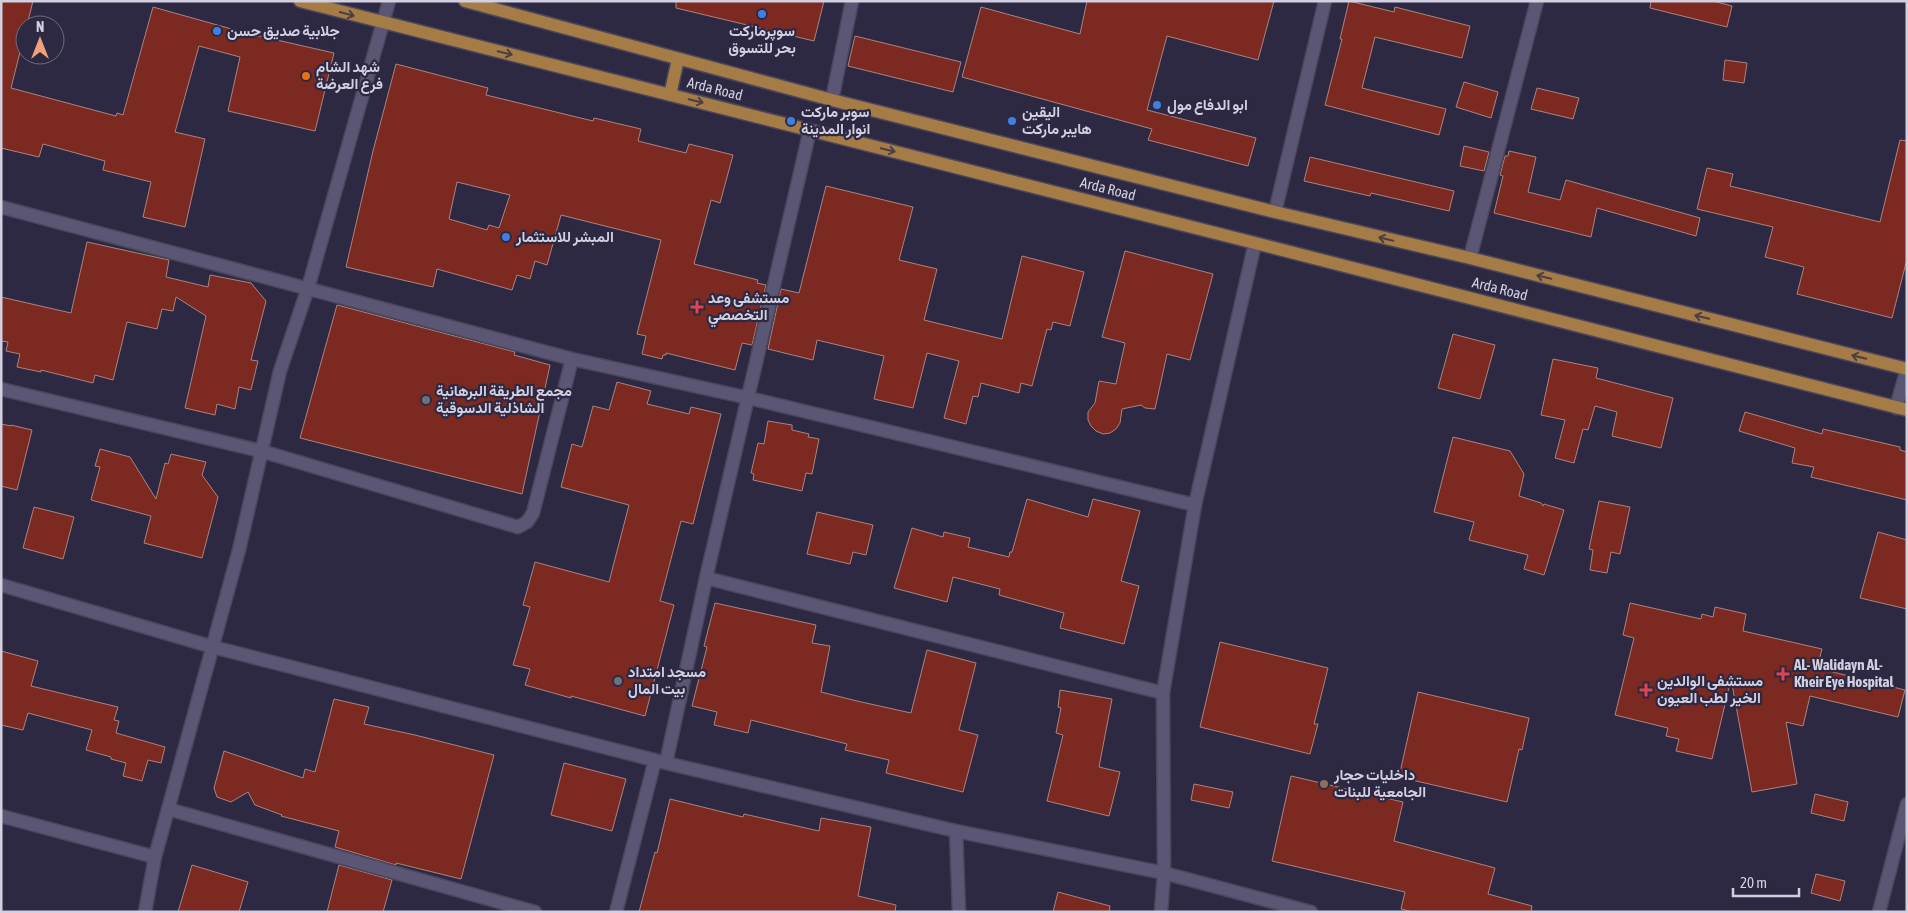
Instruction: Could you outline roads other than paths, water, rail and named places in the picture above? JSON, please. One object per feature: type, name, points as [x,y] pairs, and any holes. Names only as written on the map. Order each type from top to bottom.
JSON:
[{"type":"main road","name":"Arda Road","points":[[300,1],[1902,409]]},
{"type":"main road","name":"Arda Road","points":[[465,1],[832,100],[1274,212],[1470,258],[1907,369]]},
{"type":"main road","points":[[670,95],[678,59]]},
{"type":"street","points":[[145,912],[155,857],[239,550],[280,371],[308,288],[389,1]]},
{"type":"street","points":[[832,100],[852,1]]},
{"type":"street","points":[[1274,212],[1325,1]]},
{"type":"street","points":[[1470,258],[1537,1]]},
{"type":"street","points":[[616,912],[660,762],[706,578],[810,130]]},
{"type":"street","points":[[1,207],[572,359],[749,398],[1195,505]]},
{"type":"street","points":[[1160,912],[1164,873],[1163,693],[1195,505],[1256,243]]},
{"type":"street","points":[[1,389],[261,451],[518,527],[527,522],[533,514],[572,359]]},
{"type":"street","points":[[1902,409],[1907,369]]},
{"type":"street","points":[[706,578],[1163,693]]},
{"type":"street","points":[[1,585],[213,647],[660,762],[956,831],[1164,873],[1311,912]]},
{"type":"street","points":[[1878,912],[1907,804]]},
{"type":"street","points":[[168,809],[535,912]]},
{"type":"street","points":[[1,816],[155,857]]},
{"type":"street","points":[[956,831],[959,912]]},
{"type":"place","name":"سوپرمارکت بحر للتسوق","points":[[762,14]]},
{"type":"place","name":"جلابية صديق حسن","points":[[217,31]]},
{"type":"place","name":"شهد الشام فرع العرضة","points":[[306,76]]},
{"type":"place","name":"ابو الدفاع مول","points":[[1157,105]]},
{"type":"place","name":"سوبر ماركت انوار المدينة","points":[[791,121]]},
{"type":"place","name":"اليقين هايبر ماركت","points":[[1012,121]]},
{"type":"place","name":"المبشر للاستثمار","points":[[506,237]]},
{"type":"place","name":"مستشفى وعد التخصصي","points":[[697,307]]},
{"type":"place","name":"مجمع الطريقة البرهانية الشاذلية الدسوقية","points":[[426,400]]},
{"type":"place","name":"AL- Walidayn AL- Kheir Eye Hospital","points":[[1783,674]]},
{"type":"place","name":"مسجد امتداد بيت المال","points":[[618,681]]},
{"type":"place","name":"مستشفى الوالدين الخير لطب العيون","points":[[1646,690]]},
{"type":"place","name":"داخليات حجار الجامعية للبنات","points":[[1324,784]]}]
